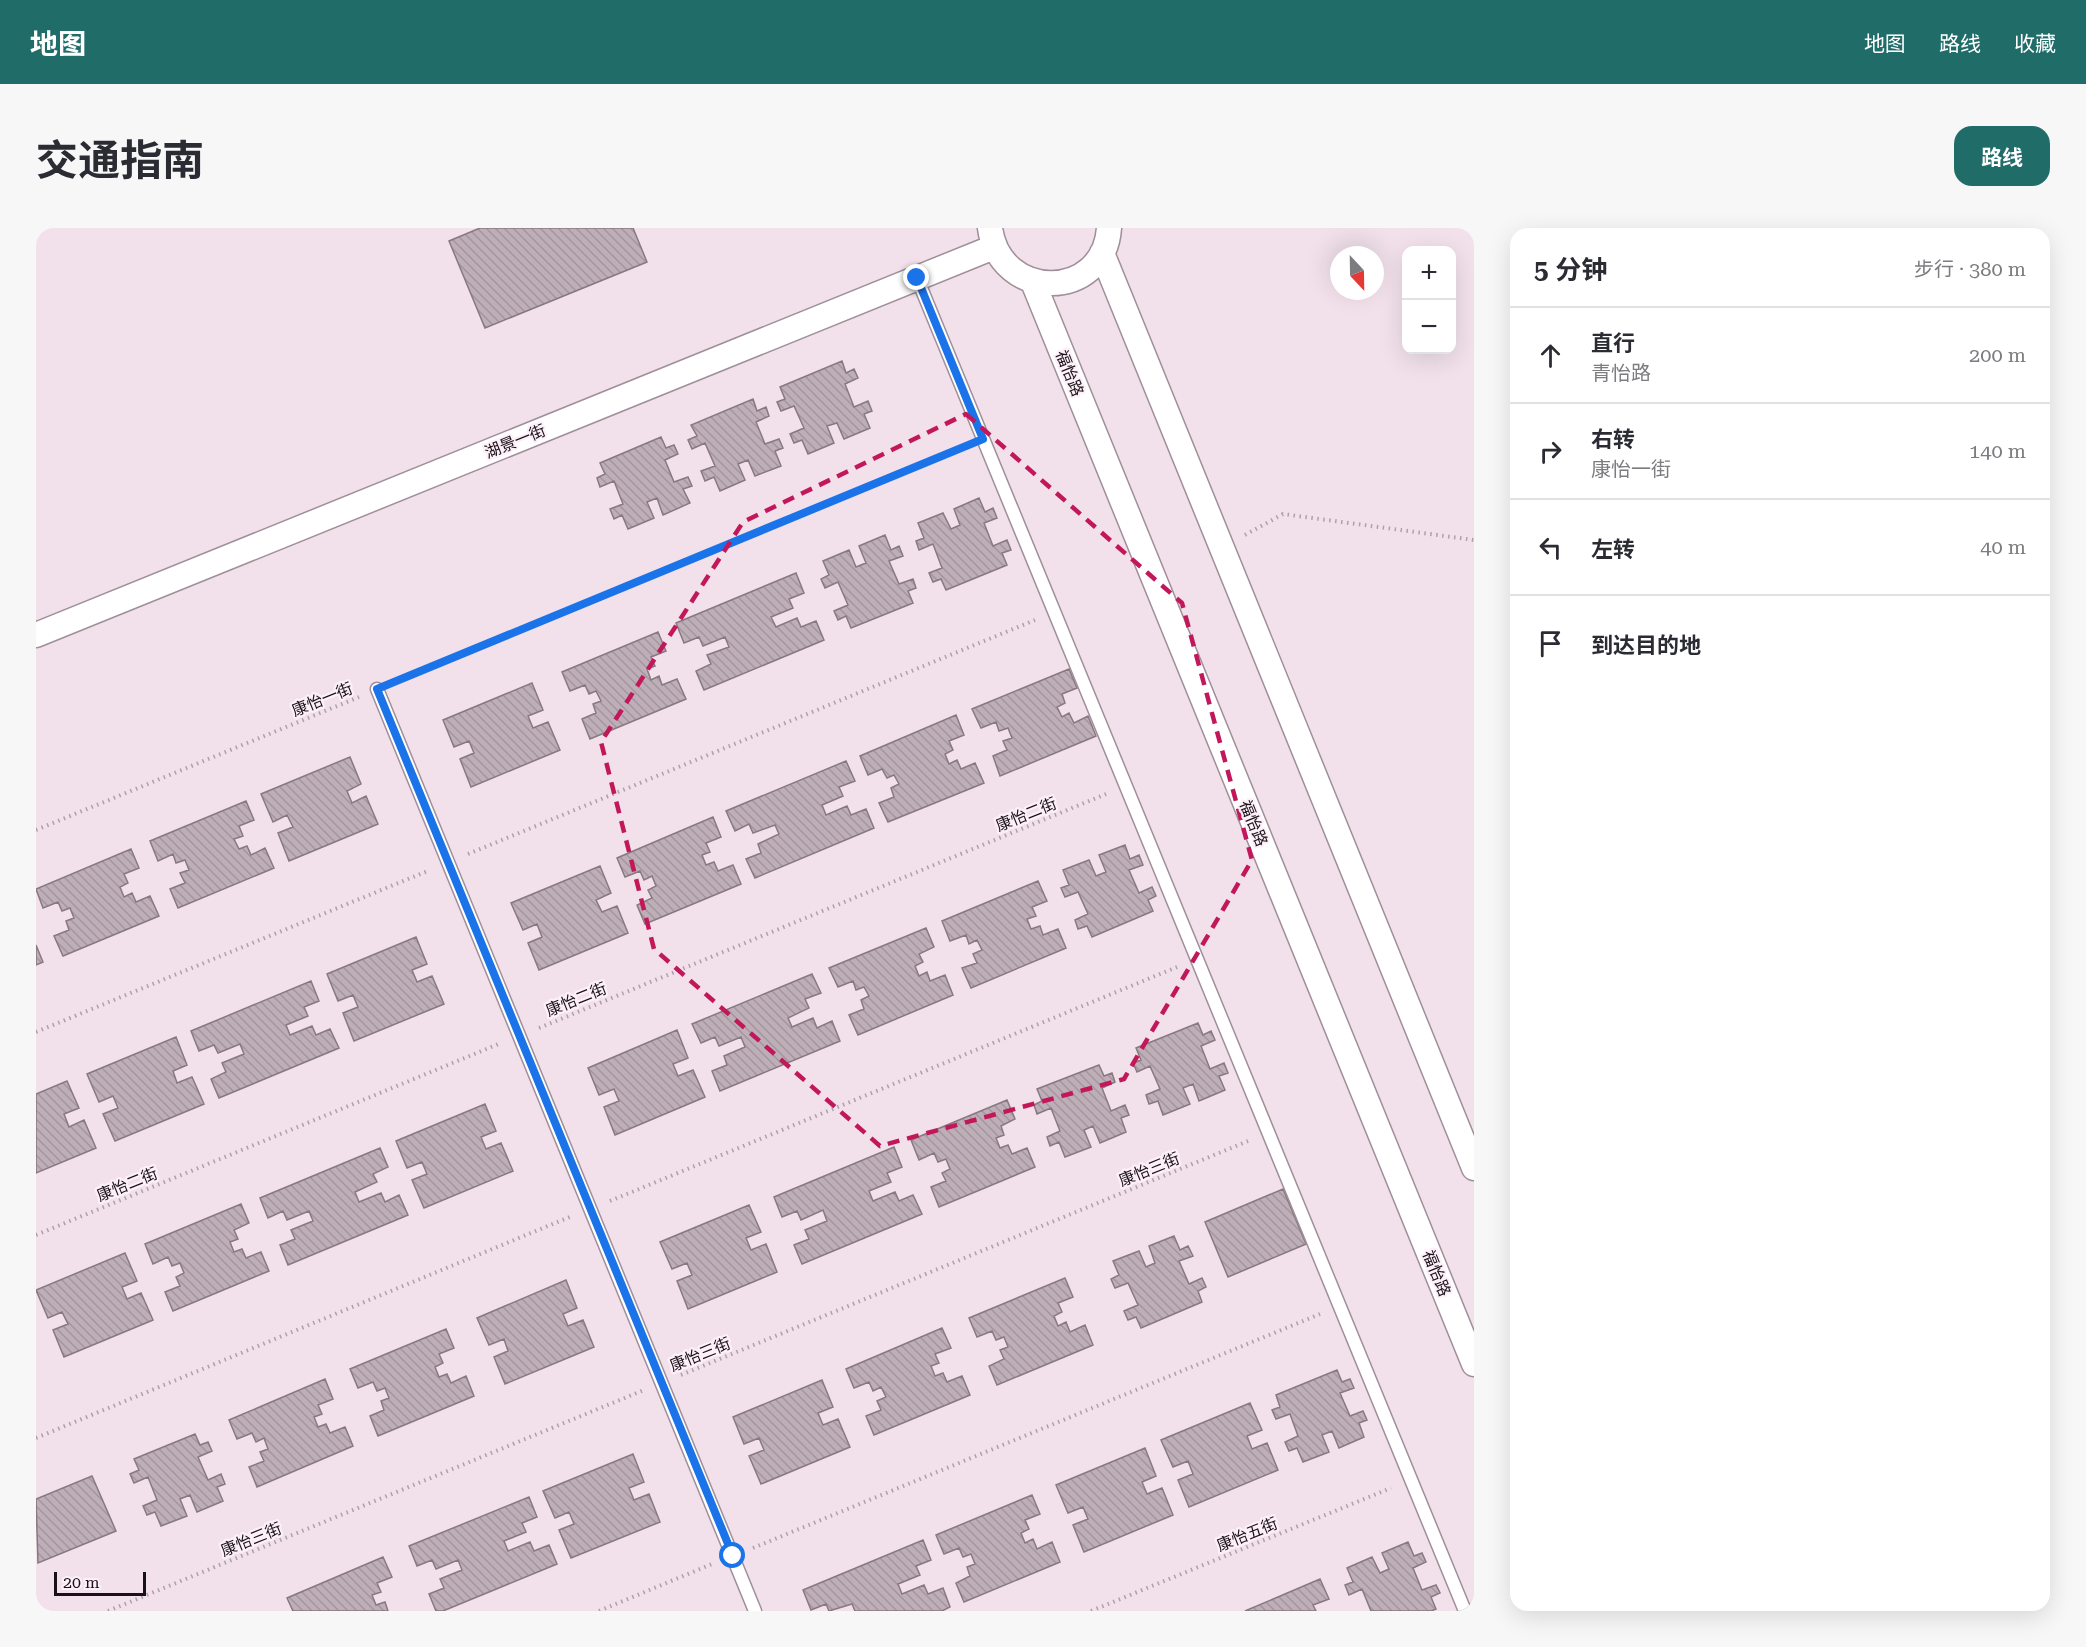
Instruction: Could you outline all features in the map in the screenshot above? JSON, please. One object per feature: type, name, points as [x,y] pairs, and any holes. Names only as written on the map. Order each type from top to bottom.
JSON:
[{"type":"street","points":[[992,237],[1003,262],[1017,274],[1033,282],[1049,284],[1079,276],[1102,253],[1109,228]]},
{"type":"street","name":"湖景一街","points":[[36,635],[917,278],[992,237]]},
{"type":"street","points":[[1102,253],[1474,1168]]},
{"type":"street","name":"福怡路","points":[[1033,282],[1474,1364]]},
{"type":"lane","points":[[917,278],[1465,1611]]},
{"type":"lane","points":[[377,689],[755,1611]]},
{"type":"path","name":"康怡一街","points":[[36,830],[983,439]]},
{"type":"path","points":[[1222,548],[1284,514],[1474,540]]},
{"type":"path","points":[[36,1032],[1055,612]]},
{"type":"path","name":"康怡二街","points":[[36,1235],[1126,786]]},
{"type":"path","points":[[36,1438],[1197,959]]},
{"type":"path","name":"康怡三街","points":[[108,1611],[1268,1133]]},
{"type":"path","points":[[599,1611],[1340,1306]]},
{"type":"path","name":"康怡五街","points":[[1092,1611],[1411,1480]]},
{"type":"highlighted area","points":[[966,414],[1182,603],[1252,860],[1124,1079],[880,1146],[654,949],[601,742],[743,522]]},
{"type":"building","points":[[480,228],[633,228],[647,262],[485,328],[449,241]]},
{"type":"building","points":[[842,361],[846,373],[854,369],[858,378],[845,384],[854,407],[868,401],[872,411],[864,414],[870,428],[844,439],[837,423],[827,426],[834,443],[808,454],[802,440],[794,443],[790,434],[804,428],[794,406],[781,411],[777,402],[785,399],[780,387]]},
{"type":"building","points":[[753,399],[757,411],[766,407],[769,416],[756,422],[765,444],[779,439],[783,448],[775,451],[781,466],[755,476],[748,460],[738,464],[745,480],[720,491],[714,477],[705,481],[701,471],[715,466],[705,443],[692,449],[688,440],[697,436],[691,425]]},
{"type":"building","points":[[661,437],[666,448],[674,445],[678,454],[665,460],[674,482],[688,477],[692,486],[683,489],[690,503],[663,515],[657,498],[647,502],[654,518],[628,529],[622,515],[614,519],[610,509],[623,504],[614,481],[600,487],[597,478],[605,474],[600,463]]},
{"type":"building","points":[[979,498],[985,512],[993,508],[997,518],[984,523],[993,546],[1007,540],[1011,550],[1002,553],[1007,565],[946,590],[941,579],[933,582],[929,573],[942,568],[933,544],[919,550],[916,541],[924,538],[918,523],[943,513],[951,529],[960,525],[954,509]]},
{"type":"building","points":[[885,535],[891,550],[899,546],[903,556],[889,561],[899,584],[913,579],[916,588],[908,591],[913,603],[851,628],[846,616],[838,620],[834,611],[848,605],[838,582],[825,588],[821,579],[829,575],[823,561],[849,550],[856,567],[866,563],[859,546]]},
{"type":"building","points":[[796,573],[804,593],[789,599],[793,608],[771,617],[776,627],[797,618],[801,627],[816,621],[824,640],[704,690],[696,671],[711,664],[707,655],[729,647],[725,637],[703,646],[699,637],[684,643],[676,623]]},
{"type":"building","points":[[658,632],[666,651],[651,657],[655,666],[647,669],[651,680],[659,676],[662,685],[677,679],[686,699],[590,739],[582,719],[596,713],[593,704],[601,701],[596,691],[589,694],[585,685],[570,691],[562,672]]},
{"type":"building","points":[[1069,669],[1077,688],[1062,694],[1065,703],[1057,707],[1062,717],[1069,713],[1074,723],[1088,716],[1096,736],[1000,776],[993,756],[1007,750],[1003,741],[1012,738],[1008,728],[999,731],[996,722],[981,728],[972,709]]},
{"type":"building","points":[[532,683],[543,710],[528,716],[533,728],[548,722],[560,750],[471,787],[460,759],[474,753],[469,741],[454,747],[443,720]]},
{"type":"building","points":[[956,715],[964,735],[949,741],[953,750],[945,754],[949,764],[957,760],[961,769],[975,763],[984,783],[888,822],[879,803],[894,797],[891,788],[899,784],[894,775],[887,778],[882,769],[868,775],[860,756]]},
{"type":"building","points":[[350,757],[361,784],[347,791],[352,803],[366,796],[378,824],[289,861],[278,833],[293,827],[287,815],[273,822],[261,794]]},
{"type":"building","points":[[846,761],[855,781],[839,787],[843,796],[822,805],[826,815],[847,806],[851,815],[866,809],[874,828],[755,878],[746,859],[761,853],[758,844],[779,834],[775,825],[753,833],[749,824],[735,831],[726,811]]},
{"type":"building","points":[[246,801],[254,820],[239,826],[243,836],[234,839],[239,849],[247,846],[251,855],[265,848],[274,868],[178,908],[170,889],[185,883],[180,873],[189,870],[185,860],[176,863],[173,854],[158,861],[150,841]]},
{"type":"building","points":[[713,817],[721,837],[706,843],[710,852],[702,855],[706,865],[714,862],[718,871],[733,865],[741,884],[645,924],[637,905],[652,898],[648,890],[656,886],[652,876],[644,880],[640,871],[625,877],[617,858]]},
{"type":"building","points":[[1125,845],[1130,859],[1139,855],[1143,865],[1129,870],[1139,893],[1152,887],[1156,896],[1148,900],[1153,911],[1092,937],[1087,926],[1078,929],[1075,920],[1088,914],[1078,892],[1065,897],[1061,888],[1069,885],[1063,870],[1089,860],[1096,876],[1106,872],[1099,855]]},
{"type":"building","points":[[131,849],[139,868],[124,874],[128,883],[120,887],[124,897],[132,893],[136,902],[150,896],[159,916],[63,956],[54,936],[69,930],[66,921],[74,918],[70,908],[62,911],[58,902],[43,908],[36,889]]},
{"type":"building","points":[[600,866],[611,893],[596,900],[602,912],[617,906],[628,933],[539,970],[528,943],[542,937],[537,924],[523,930],[511,903]]},
{"type":"building","points":[[1038,881],[1047,901],[1032,907],[1036,916],[1027,919],[1031,929],[1040,926],[1043,935],[1058,929],[1066,948],[971,988],[962,968],[977,963],[973,954],[982,950],[977,940],[969,944],[966,935],[950,941],[942,921]]},
{"type":"building","points":[[926,928],[934,947],[919,954],[923,962],[915,966],[919,976],[927,972],[930,981],[945,975],[953,995],[858,1035],[849,1015],[864,1009],[861,1000],[869,996],[864,987],[856,990],[853,981],[838,987],[829,968]]},
{"type":"building","points":[[416,937],[427,964],[412,970],[417,982],[432,976],[444,1004],[354,1041],[343,1013],[358,1007],[353,995],[338,1001],[327,974]]},
{"type":"building","points":[[36,945],[43,962],[36,965]]},
{"type":"building","points":[[812,974],[821,993],[805,999],[809,1008],[788,1018],[792,1027],[813,1018],[817,1028],[832,1021],[840,1041],[720,1091],[712,1071],[727,1065],[724,1056],[745,1047],[741,1037],[719,1046],[715,1037],[701,1043],[692,1024]]},
{"type":"building","points":[[311,981],[319,1001],[304,1007],[308,1016],[286,1025],[290,1035],[312,1026],[316,1035],[330,1029],[339,1048],[219,1098],[211,1079],[226,1072],[222,1063],[244,1054],[240,1044],[218,1053],[214,1045],[199,1051],[191,1031]]},
{"type":"building","points":[[1198,1023],[1203,1035],[1211,1031],[1215,1040],[1201,1046],[1210,1069],[1224,1063],[1228,1073],[1219,1076],[1225,1090],[1199,1101],[1193,1084],[1183,1088],[1190,1104],[1163,1115],[1158,1101],[1149,1104],[1146,1095],[1160,1089],[1150,1066],[1137,1072],[1133,1063],[1141,1060],[1136,1048]]},
{"type":"building","points":[[677,1030],[688,1058],[673,1064],[678,1076],[693,1070],[705,1097],[615,1135],[604,1107],[619,1101],[614,1089],[599,1095],[588,1068]]},
{"type":"building","points":[[176,1037],[187,1065],[173,1071],[177,1083],[192,1077],[204,1104],[115,1141],[103,1114],[118,1108],[113,1096],[99,1102],[87,1074]]},
{"type":"building","points":[[1099,1065],[1104,1076],[1112,1073],[1115,1082],[1102,1088],[1111,1111],[1125,1105],[1129,1115],[1121,1118],[1126,1132],[1100,1143],[1093,1126],[1084,1130],[1091,1147],[1065,1157],[1059,1142],[1050,1146],[1047,1137],[1060,1131],[1051,1108],[1037,1114],[1034,1105],[1042,1101],[1037,1089]]},
{"type":"building","points":[[67,1081],[79,1108],[64,1114],[69,1127],[84,1120],[96,1148],[36,1173],[36,1094]]},
{"type":"building","points":[[1007,1100],[1015,1119],[1001,1126],[1004,1135],[996,1138],[1000,1148],[1008,1145],[1012,1154],[1027,1148],[1035,1167],[939,1207],[931,1187],[946,1181],[942,1173],[950,1169],[946,1159],[938,1162],[934,1153],[919,1160],[911,1140]]},
{"type":"building","points":[[485,1104],[496,1131],[481,1137],[486,1149],[501,1143],[513,1171],[424,1208],[412,1180],[427,1174],[422,1162],[407,1168],[396,1141]]},
{"type":"building","points":[[894,1147],[902,1167],[887,1173],[891,1182],[869,1191],[873,1201],[895,1192],[899,1201],[913,1195],[922,1214],[802,1264],[794,1245],[809,1239],[805,1230],[827,1221],[823,1210],[801,1220],[797,1211],[782,1217],[774,1197]]},
{"type":"building","points":[[380,1148],[388,1167],[373,1174],[377,1182],[355,1192],[359,1202],[381,1193],[385,1202],[399,1195],[408,1215],[288,1265],[280,1245],[295,1239],[291,1230],[313,1221],[309,1211],[287,1220],[283,1211],[268,1218],[260,1198]]},
{"type":"building","points":[[1283,1189],[1306,1244],[1228,1277],[1205,1222]]},
{"type":"building","points":[[241,1204],[249,1223],[234,1230],[238,1239],[230,1242],[234,1252],[242,1249],[246,1258],[261,1252],[269,1271],[173,1311],[165,1292],[180,1286],[176,1277],[184,1273],[180,1263],[172,1266],[168,1257],[153,1264],[145,1244]]},
{"type":"building","points":[[749,1205],[761,1232],[746,1238],[751,1250],[766,1244],[777,1272],[688,1309],[677,1281],[692,1275],[687,1263],[672,1269],[660,1242]]},
{"type":"building","points":[[1174,1236],[1180,1250],[1188,1246],[1193,1256],[1179,1261],[1189,1284],[1202,1278],[1206,1287],[1198,1291],[1202,1302],[1141,1328],[1136,1317],[1128,1320],[1124,1311],[1138,1305],[1128,1283],[1115,1288],[1111,1279],[1119,1275],[1113,1261],[1139,1251],[1146,1267],[1155,1263],[1149,1246]]},
{"type":"building","points":[[125,1253],[137,1281],[122,1287],[127,1299],[141,1293],[153,1320],[64,1357],[53,1330],[68,1324],[62,1312],[48,1318],[36,1290]]},
{"type":"building","points":[[1065,1278],[1073,1297],[1058,1303],[1062,1312],[1054,1316],[1058,1326],[1066,1322],[1070,1332],[1085,1325],[1093,1345],[997,1385],[989,1366],[1004,1359],[1000,1350],[1008,1347],[1004,1337],[996,1340],[992,1331],[977,1337],[969,1318]]},
{"type":"building","points":[[566,1280],[577,1308],[563,1314],[568,1326],[583,1320],[594,1347],[505,1384],[494,1357],[508,1351],[504,1339],[489,1345],[477,1318]]},
{"type":"building","points":[[942,1328],[951,1348],[935,1354],[939,1363],[931,1366],[935,1376],[943,1373],[947,1382],[962,1376],[970,1395],[874,1435],[866,1416],[881,1410],[877,1401],[886,1397],[881,1387],[873,1391],[869,1382],[854,1388],[846,1369]]},
{"type":"building","points":[[446,1329],[454,1348],[439,1354],[443,1363],[435,1367],[439,1377],[447,1374],[451,1383],[466,1376],[474,1396],[378,1436],[370,1416],[384,1410],[381,1401],[389,1398],[385,1388],[377,1391],[373,1382],[358,1388],[350,1369]]},
{"type":"building","points":[[1337,1370],[1342,1382],[1350,1379],[1354,1388],[1340,1393],[1350,1416],[1363,1411],[1367,1420],[1359,1423],[1364,1437],[1339,1448],[1332,1431],[1322,1435],[1329,1452],[1303,1462],[1297,1448],[1289,1451],[1285,1442],[1298,1436],[1290,1414],[1276,1419],[1272,1410],[1280,1407],[1276,1395]]},
{"type":"building","points":[[325,1379],[333,1399],[318,1405],[322,1414],[314,1417],[318,1427],[326,1424],[330,1433],[345,1427],[353,1446],[257,1487],[249,1467],[264,1461],[260,1452],[268,1449],[264,1438],[256,1442],[252,1433],[237,1439],[229,1420]]},
{"type":"building","points":[[822,1380],[833,1407],[818,1413],[823,1425],[838,1419],[850,1447],[761,1484],[749,1456],[764,1450],[759,1438],[744,1444],[733,1417]]},
{"type":"building","points":[[1250,1403],[1262,1430],[1247,1436],[1252,1449],[1267,1443],[1278,1470],[1189,1507],[1178,1480],[1193,1474],[1188,1461],[1173,1467],[1161,1440]]},
{"type":"building","points":[[195,1434],[200,1445],[208,1442],[212,1451],[198,1457],[208,1480],[221,1474],[225,1484],[217,1487],[223,1501],[197,1512],[190,1495],[180,1499],[187,1516],[161,1526],[155,1512],[147,1515],[143,1506],[157,1500],[148,1477],[134,1483],[130,1474],[139,1470],[134,1459]]},
{"type":"building","points":[[1145,1448],[1156,1476],[1142,1482],[1147,1494],[1162,1488],[1173,1515],[1084,1552],[1073,1525],[1088,1519],[1083,1507],[1068,1513],[1056,1485]]},
{"type":"building","points":[[633,1454],[644,1482],[629,1488],[634,1500],[649,1494],[660,1522],[571,1558],[559,1530],[574,1524],[569,1512],[555,1518],[543,1491]]},
{"type":"building","points":[[92,1476],[116,1531],[38,1563],[36,1499]]},
{"type":"building","points":[[1032,1495],[1040,1514],[1025,1520],[1029,1529],[1021,1533],[1025,1543],[1033,1539],[1037,1549],[1052,1542],[1060,1562],[964,1602],[956,1583],[970,1576],[967,1567],[975,1564],[971,1554],[963,1557],[959,1548],[944,1554],[936,1535]]},
{"type":"building","points":[[529,1497],[537,1517],[522,1523],[526,1532],[504,1541],[508,1551],[530,1542],[534,1551],[549,1545],[557,1564],[443,1611],[436,1611],[429,1594],[444,1588],[440,1579],[462,1570],[458,1560],[436,1569],[432,1560],[417,1566],[409,1546]]},
{"type":"building","points":[[923,1540],[931,1560],[916,1566],[920,1575],[898,1584],[902,1594],[924,1585],[928,1594],[943,1588],[950,1607],[942,1611],[855,1611],[852,1604],[829,1611],[826,1604],[811,1610],[803,1590]]},
{"type":"building","points":[[1408,1542],[1414,1556],[1422,1553],[1426,1562],[1413,1568],[1422,1590],[1436,1585],[1440,1593],[1431,1597],[1436,1609],[1431,1611],[1371,1611],[1362,1589],[1349,1595],[1345,1585],[1353,1582],[1347,1568],[1372,1557],[1380,1573],[1389,1569],[1382,1553]]},
{"type":"building","points":[[383,1557],[392,1577],[377,1583],[381,1592],[372,1595],[376,1605],[385,1602],[388,1611],[293,1611],[287,1598]]},
{"type":"building","points":[[1320,1579],[1329,1599],[1313,1605],[1316,1611],[1245,1611]]},
{"type":"route","points":[[733,1556],[377,689],[983,439],[917,278]]}]
